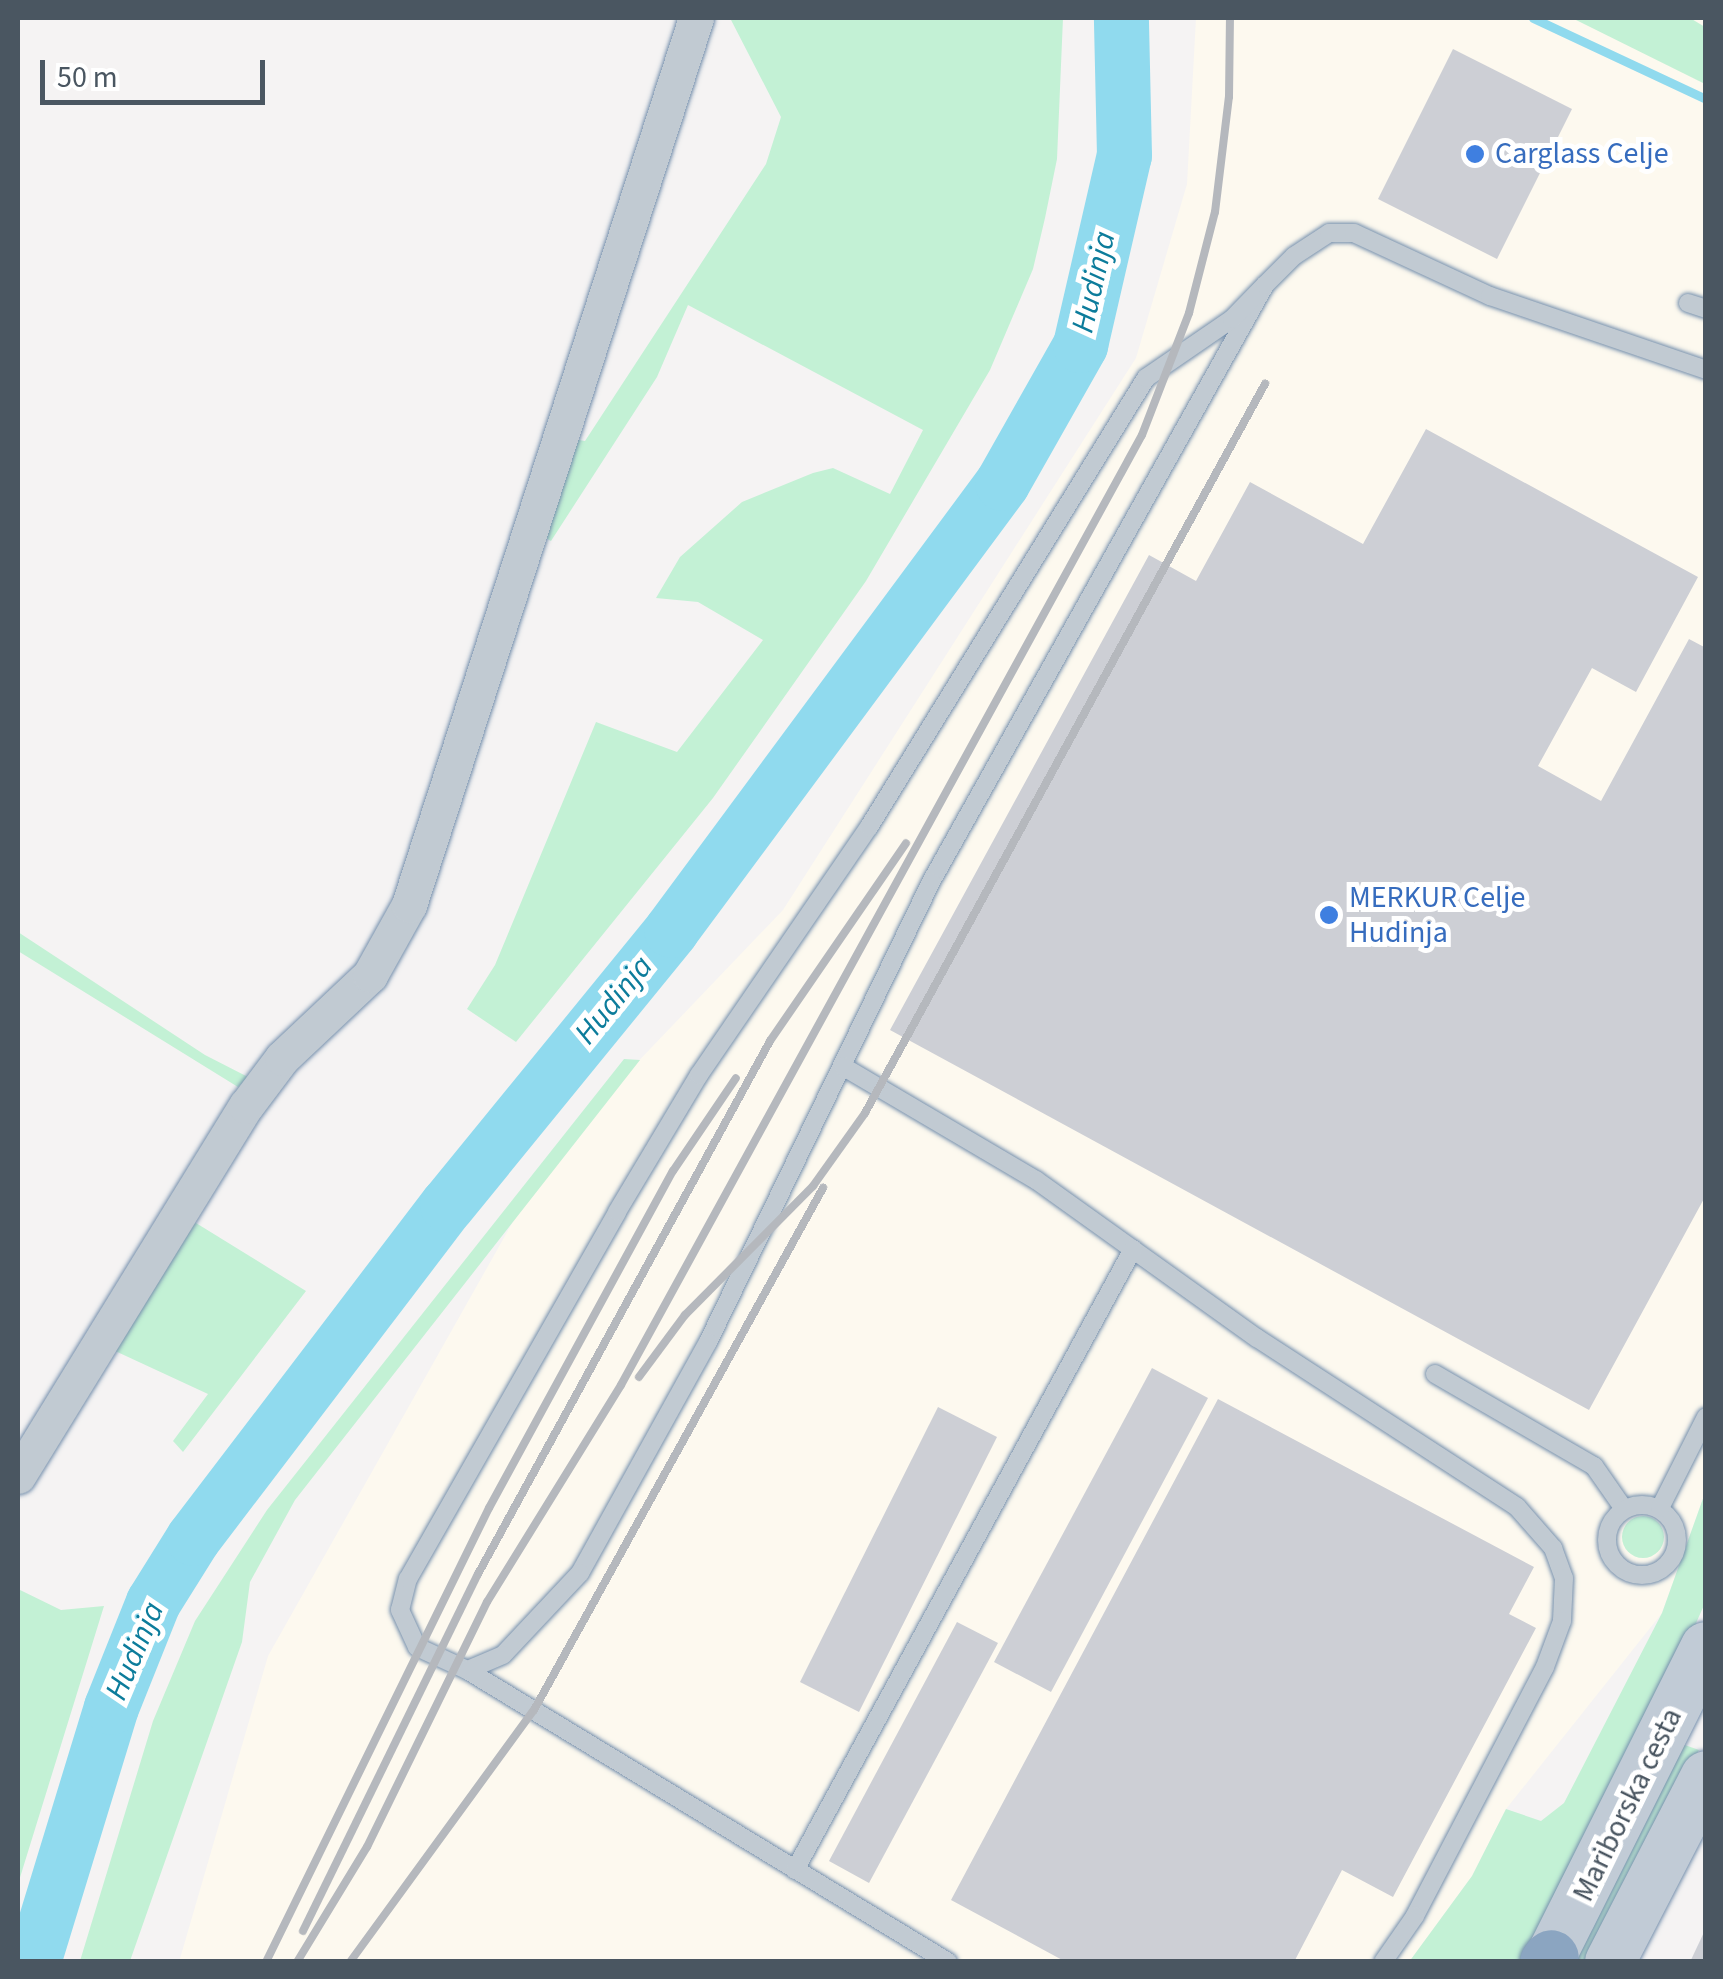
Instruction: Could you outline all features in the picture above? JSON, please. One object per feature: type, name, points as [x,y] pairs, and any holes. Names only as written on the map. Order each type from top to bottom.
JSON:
[{"type":"main road","name":"Mariborska cesta","points":[[1549,1960],[1703,1660]]},
{"type":"main road","name":"Mariborska cesta","points":[[1610,1962],[1706,1776]]},
{"type":"street","points":[[18,1476],[246,1106],[282,1058],[370,975],[402,920],[696,18]]},
{"type":"lane","points":[[948,1962],[408,1638],[400,1610],[408,1579],[699,1075],[870,826],[1146,378],[1232,318],[1265,285],[1330,233],[1354,233],[1490,296],[1706,370]]},
{"type":"lane","points":[[467,1670],[503,1655],[580,1573],[708,1342],[931,882],[1265,285]]},
{"type":"lane","points":[[844,1067],[1036,1180],[1133,1250],[1517,1507],[1554,1548],[1564,1578],[1562,1621],[1545,1666],[1415,1916],[1383,1962]]},
{"type":"lane","points":[[795,1870],[1133,1250]]},
{"type":"lane","points":[[1435,1374],[1594,1466],[1624,1508]]},
{"type":"lane","points":[[1660,1508],[1706,1417]]},
{"type":"lane","points":[[1624,1508],[1660,1508],[1675,1523],[1678,1542],[1671,1562],[1653,1574],[1633,1575],[1614,1563],[1606,1542],[1610,1522],[1624,1508]]},
{"type":"shaded area","points":[[1196,18],[1705,18],[1705,1493],[1662,1613],[1506,1809],[1472,1876],[1409,1962],[179,1962],[268,1656],[514,1220],[629,1071],[783,910],[1136,358],[1187,184]]},
{"type":"green space","points":[[730,18],[1063,18],[1057,159],[1045,218],[1033,269],[990,370],[866,581],[713,798],[516,1042],[467,1009],[495,965],[596,722],[677,752],[763,640],[698,602],[656,598],[680,557],[742,502],[813,473],[833,468],[890,494],[923,430],[688,305],[657,377],[551,541],[536,533],[567,438],[585,441],[766,164],[781,117]]},
{"type":"green space","points":[[1572,18],[1690,18],[1705,27],[1705,84]]},
{"type":"green space","points":[[18,932],[205,1055],[248,1077],[238,1087],[18,951]]},
{"type":"green space","points":[[624,1059],[640,1060],[295,1500],[250,1582],[242,1642],[130,1961],[80,1961],[153,1721],[195,1621],[267,1510]]},
{"type":"green space","points":[[183,1215],[306,1291],[183,1452],[173,1441],[208,1394],[113,1350]]},
{"type":"green space","points":[[1705,1493],[1705,1603],[1651,1724],[1524,1961],[1409,1962],[1472,1876],[1506,1809],[1541,1821],[1564,1803],[1662,1613]]},
{"type":"green space","points":[[1643,1516],[1658,1522],[1664,1537],[1658,1552],[1643,1558],[1628,1552],[1622,1537],[1628,1522]]},
{"type":"green space","points":[[18,1589],[61,1610],[104,1606],[18,1884]]},
{"type":"green space","points":[[1682,1744],[1699,1750],[1590,1961],[1571,1962]]},
{"type":"building","name":"Carglass Celje","points":[[1453,49],[1572,109],[1497,259],[1378,199]]},
{"type":"building","name":"MERKUR Celje Hudinja","points":[[1426,429],[1698,577],[1636,692],[1592,668],[1538,766],[1601,801],[1689,639],[1706,648],[1706,1195],[1589,1410],[890,1030],[1149,555],[1196,581],[1250,482],[1363,544]]},
{"type":"building","points":[[1152,1368],[1208,1398],[1051,1692],[994,1662]]},
{"type":"building","points":[[1218,1399],[1534,1567],[1509,1614],[1536,1628],[1393,1897],[1342,1870],[1294,1962],[1066,1962],[951,1900]]},
{"type":"building","points":[[938,1407],[997,1437],[859,1712],[800,1682]]},
{"type":"building","points":[[957,1622],[998,1643],[869,1883],[829,1861]]},
{"type":"building","points":[[1706,1928],[1706,1962],[1690,1962]]},
{"type":"waterway","name":"Hudinja","points":[[33,1962],[111,1707],[153,1602],[193,1538],[447,1205],[671,930],[1002,483],[1080,345],[1124,155],[1121,18]]},
{"type":"waterway","points":[[1533,18],[1706,99]]},
{"type":"railway","points":[[297,1962],[367,1847],[487,1602],[621,1385],[1142,435],[1189,313],[1215,212],[1229,97],[1230,18]]},
{"type":"railway","points":[[639,1377],[685,1315],[813,1186],[865,1113],[1265,384]]},
{"type":"railway","points":[[303,1931],[478,1574],[770,1041],[906,843]]},
{"type":"railway","points":[[266,1962],[489,1508],[673,1171],[736,1078]]},
{"type":"railway","points":[[350,1962],[534,1710],[823,1188]]},
{"type":"place","name":"Carglass Celje","points":[[1475,154]]},
{"type":"place","name":"MERKUR Celje Hudinja","points":[[1329,915]]}]
